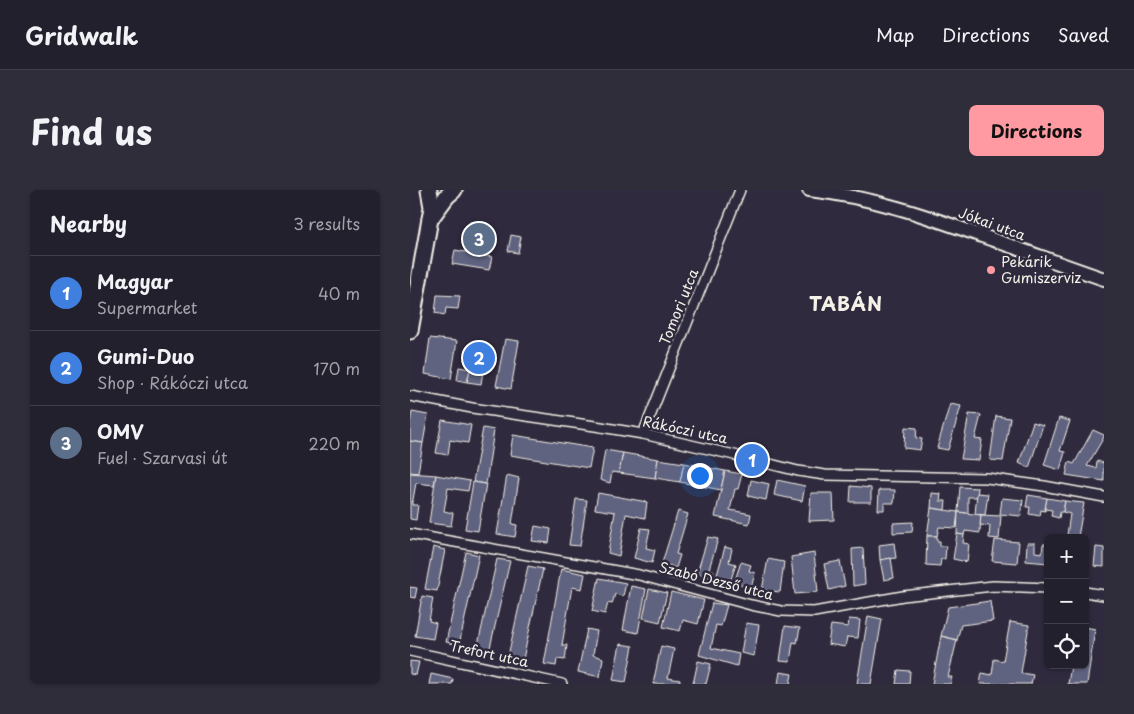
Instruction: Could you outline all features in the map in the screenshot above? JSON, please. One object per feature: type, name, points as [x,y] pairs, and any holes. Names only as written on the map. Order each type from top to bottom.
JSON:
[{"type":"main road","points":[[410,331],[432,206],[429,190]]},
{"type":"main road","points":[[430,219],[454,190]]},
{"type":"main road","name":"Jókai utca","points":[[809,190],[858,197],[904,209],[1104,280]]},
{"type":"street","name":"Tomori utca","points":[[643,434],[740,190]]},
{"type":"street","name":"Rákóczi utca","points":[[410,396],[472,408],[643,434],[798,471],[825,475],[987,478],[1044,486],[1104,498]]},
{"type":"street","name":"Szabó Dezső utca","points":[[410,534],[639,575],[751,605],[781,611],[814,612],[903,596],[993,586],[1044,588]]},
{"type":"street","points":[[1089,593],[1104,595]]},
{"type":"street","name":"Trefort utca","points":[[410,651],[562,684]]},
{"type":"building","points":[[470,222],[489,225],[484,256],[465,253]]},
{"type":"building","points":[[511,235],[521,237],[518,253],[508,251]]},
{"type":"building","points":[[455,250],[492,257],[489,270],[452,264]]},
{"type":"building","points":[[437,295],[460,296],[458,309],[446,308],[445,315],[435,313]]},
{"type":"building","points":[[430,338],[457,341],[451,379],[425,374]]},
{"type":"building","points":[[505,339],[519,341],[511,389],[496,386]]},
{"type":"building","points":[[475,344],[487,346],[481,384],[467,382]]},
{"type":"building","points":[[459,367],[470,369],[467,382],[457,380]]},
{"type":"building","points":[[950,404],[961,406],[948,450],[937,448]]},
{"type":"building","points":[[412,412],[428,415],[423,443],[410,441]]},
{"type":"building","points":[[969,414],[981,415],[975,439],[982,440],[979,460],[961,459]]},
{"type":"building","points":[[996,416],[1010,418],[1003,461],[990,460]]},
{"type":"building","points":[[1059,418],[1070,421],[1060,451],[1065,452],[1060,470],[1044,465]]},
{"type":"building","points":[[442,420],[471,425],[468,443],[450,440],[448,455],[436,453]]},
{"type":"building","points":[[1033,422],[1043,425],[1029,468],[1019,463]]},
{"type":"building","points":[[905,427],[917,428],[916,438],[922,439],[920,450],[904,448]]},
{"type":"building","points":[[483,428],[494,430],[486,484],[473,482]]},
{"type":"building","points":[[1093,430],[1104,435],[1104,437],[1087,466],[1096,468],[1097,461],[1104,463],[1104,481],[1066,475],[1069,462],[1074,464]]},
{"type":"building","points":[[513,435],[593,448],[589,468],[510,455]]},
{"type":"building","points":[[410,441],[423,443],[418,473],[410,472]]},
{"type":"building","points":[[605,450],[623,453],[619,473],[612,472],[610,483],[600,480]]},
{"type":"building","points":[[623,453],[658,459],[655,478],[619,473]]},
{"type":"building","points":[[658,459],[684,463],[680,482],[655,478]]},
{"type":"building","points":[[684,463],[725,471],[721,490],[680,482]]},
{"type":"building","points":[[725,471],[742,474],[738,489],[735,489],[730,510],[751,514],[749,524],[715,517]]},
{"type":"building","points":[[410,473],[436,475],[434,485],[416,483],[412,505],[418,505],[416,520],[410,519]]},
{"type":"building","points":[[436,475],[470,481],[468,491],[448,488],[444,511],[453,513],[451,526],[429,523]]},
{"type":"building","points":[[507,475],[519,478],[512,524],[517,525],[515,537],[497,534]]},
{"type":"building","points":[[751,480],[769,484],[766,500],[748,496]]},
{"type":"building","points":[[777,480],[805,486],[802,501],[774,495]]},
{"type":"building","points":[[473,482],[486,484],[478,531],[465,529]]},
{"type":"building","points":[[851,486],[871,488],[871,502],[850,502]]},
{"type":"building","points":[[960,487],[978,488],[977,497],[968,497],[968,513],[958,512]]},
{"type":"building","points":[[879,490],[895,490],[894,503],[884,503],[884,510],[878,510]]},
{"type":"building","points":[[598,493],[647,502],[645,518],[626,514],[619,556],[608,553],[615,512],[595,509]]},
{"type":"building","points":[[811,493],[833,493],[834,520],[809,521]]},
{"type":"building","points":[[932,493],[941,494],[940,501],[946,501],[945,510],[931,508]]},
{"type":"building","points":[[977,493],[988,494],[985,515],[975,514]]},
{"type":"building","points":[[1028,495],[1047,498],[1045,511],[1041,510],[1040,516],[1029,514],[1030,507],[1026,507]]},
{"type":"building","points":[[1002,498],[1023,500],[1021,516],[1000,514]]},
{"type":"building","points":[[1047,498],[1065,501],[1063,512],[1060,512],[1059,518],[1051,516],[1052,510],[1045,509]]},
{"type":"building","points":[[576,499],[587,500],[580,546],[569,545]]},
{"type":"building","points":[[1065,501],[1084,503],[1079,534],[1067,534],[1070,514],[1063,512]]},
{"type":"building","points":[[931,508],[958,512],[956,528],[939,527],[937,536],[927,536]]},
{"type":"building","points":[[678,511],[688,514],[676,554],[680,555],[676,568],[662,563]]},
{"type":"building","points":[[958,512],[981,515],[980,533],[965,531],[964,535],[957,534]]},
{"type":"building","points":[[981,515],[1001,516],[999,539],[989,538],[990,526],[980,525]]},
{"type":"building","points":[[913,522],[912,532],[893,533],[893,523]]},
{"type":"building","points":[[535,526],[551,529],[549,543],[532,541]]},
{"type":"building","points":[[641,528],[650,529],[646,548],[655,550],[652,563],[634,558]]},
{"type":"building","points":[[957,534],[964,535],[963,543],[969,544],[967,562],[953,559]]},
{"type":"building","points":[[927,536],[937,536],[940,546],[946,546],[945,559],[941,559],[940,566],[926,565]]},
{"type":"building","points":[[708,537],[718,539],[709,569],[714,571],[712,578],[697,573]]},
{"type":"building","points":[[995,540],[1019,542],[1017,563],[992,561]]},
{"type":"building","points":[[894,543],[896,558],[880,560],[879,545]]},
{"type":"building","points":[[1027,543],[1035,543],[1035,552],[1042,553],[1044,544],[1044,563],[1026,561]]},
{"type":"building","points":[[433,547],[445,550],[437,591],[425,589]]},
{"type":"building","points":[[725,547],[732,549],[729,562],[736,564],[730,582],[716,578]]},
{"type":"building","points":[[1096,547],[1104,548],[1104,567],[1094,566]]},
{"type":"building","points":[[863,548],[865,584],[853,586],[852,549]]},
{"type":"building","points":[[466,552],[479,555],[459,645],[446,642]]},
{"type":"building","points":[[814,553],[818,592],[795,594],[791,557]]},
{"type":"building","points":[[891,558],[894,578],[884,580],[880,560]]},
{"type":"building","points":[[497,559],[510,561],[489,652],[477,649]]},
{"type":"building","points":[[768,559],[784,562],[780,592],[762,590]]},
{"type":"building","points":[[840,561],[845,586],[829,590],[824,564]]},
{"type":"building","points":[[741,562],[751,565],[749,571],[755,573],[751,588],[734,583]]},
{"type":"building","points":[[528,566],[543,569],[523,659],[508,656]]},
{"type":"building","points":[[561,569],[585,574],[582,589],[572,587],[562,645],[567,645],[565,660],[557,659],[556,666],[544,664]]},
{"type":"building","points":[[599,578],[626,583],[623,596],[615,594],[612,604],[608,603],[605,614],[592,611]]},
{"type":"building","points":[[631,586],[646,589],[638,633],[623,630]]},
{"type":"building","points":[[410,587],[417,588],[415,598],[410,597]]},
{"type":"building","points":[[649,589],[667,593],[660,622],[643,618]]},
{"type":"building","points":[[671,592],[704,600],[698,624],[683,620],[680,631],[663,627]]},
{"type":"building","points":[[422,596],[433,598],[429,621],[436,623],[433,639],[415,636]]},
{"type":"building","points":[[990,601],[993,621],[961,625],[957,640],[941,636],[948,607]]},
{"type":"building","points":[[712,603],[727,605],[721,626],[716,625],[711,648],[739,654],[737,666],[699,655]]},
{"type":"building","points":[[868,616],[882,619],[871,684],[857,684]]},
{"type":"building","points":[[849,619],[860,620],[858,638],[847,637],[845,647],[828,644],[831,625],[848,627]]},
{"type":"building","points":[[1010,622],[1029,625],[1021,673],[1033,675],[1031,684],[980,684],[982,673],[992,675],[994,659],[1003,661]]},
{"type":"building","points":[[746,623],[759,625],[754,656],[741,653]]},
{"type":"building","points":[[785,626],[800,628],[797,643],[793,642],[790,662],[780,661]]},
{"type":"building","points":[[1089,628],[1095,629],[1087,684],[1068,684],[1070,669],[1089,669]]},
{"type":"building","points":[[587,629],[597,631],[593,655],[603,658],[600,677],[578,672]]},
{"type":"building","points":[[941,636],[957,640],[948,677],[952,677],[950,684],[932,684]]},
{"type":"building","points":[[620,644],[633,646],[626,682],[613,680]]},
{"type":"building","points":[[661,646],[674,649],[668,678],[680,680],[679,684],[653,684]]},
{"type":"building","points":[[410,661],[419,662],[416,675],[410,674]]},
{"type":"building","points":[[698,661],[711,664],[706,684],[693,684]]},
{"type":"building","points":[[898,670],[910,671],[909,684],[896,684]]},
{"type":"building","points":[[780,672],[792,674],[790,684],[778,684]]},
{"type":"building","points":[[431,674],[453,679],[452,684],[429,684]]},
{"type":"place","name":"OMV","points":[[479,239]]},
{"type":"place","name":"Pekárik Gumiszerviz","points":[[991,270]]},
{"type":"place","name":"Gumi-Duo","points":[[479,358]]},
{"type":"place","name":"Magyar","points":[[752,460]]},
{"type":"district","name":"TABÁN","points":[[846,304]]}]
